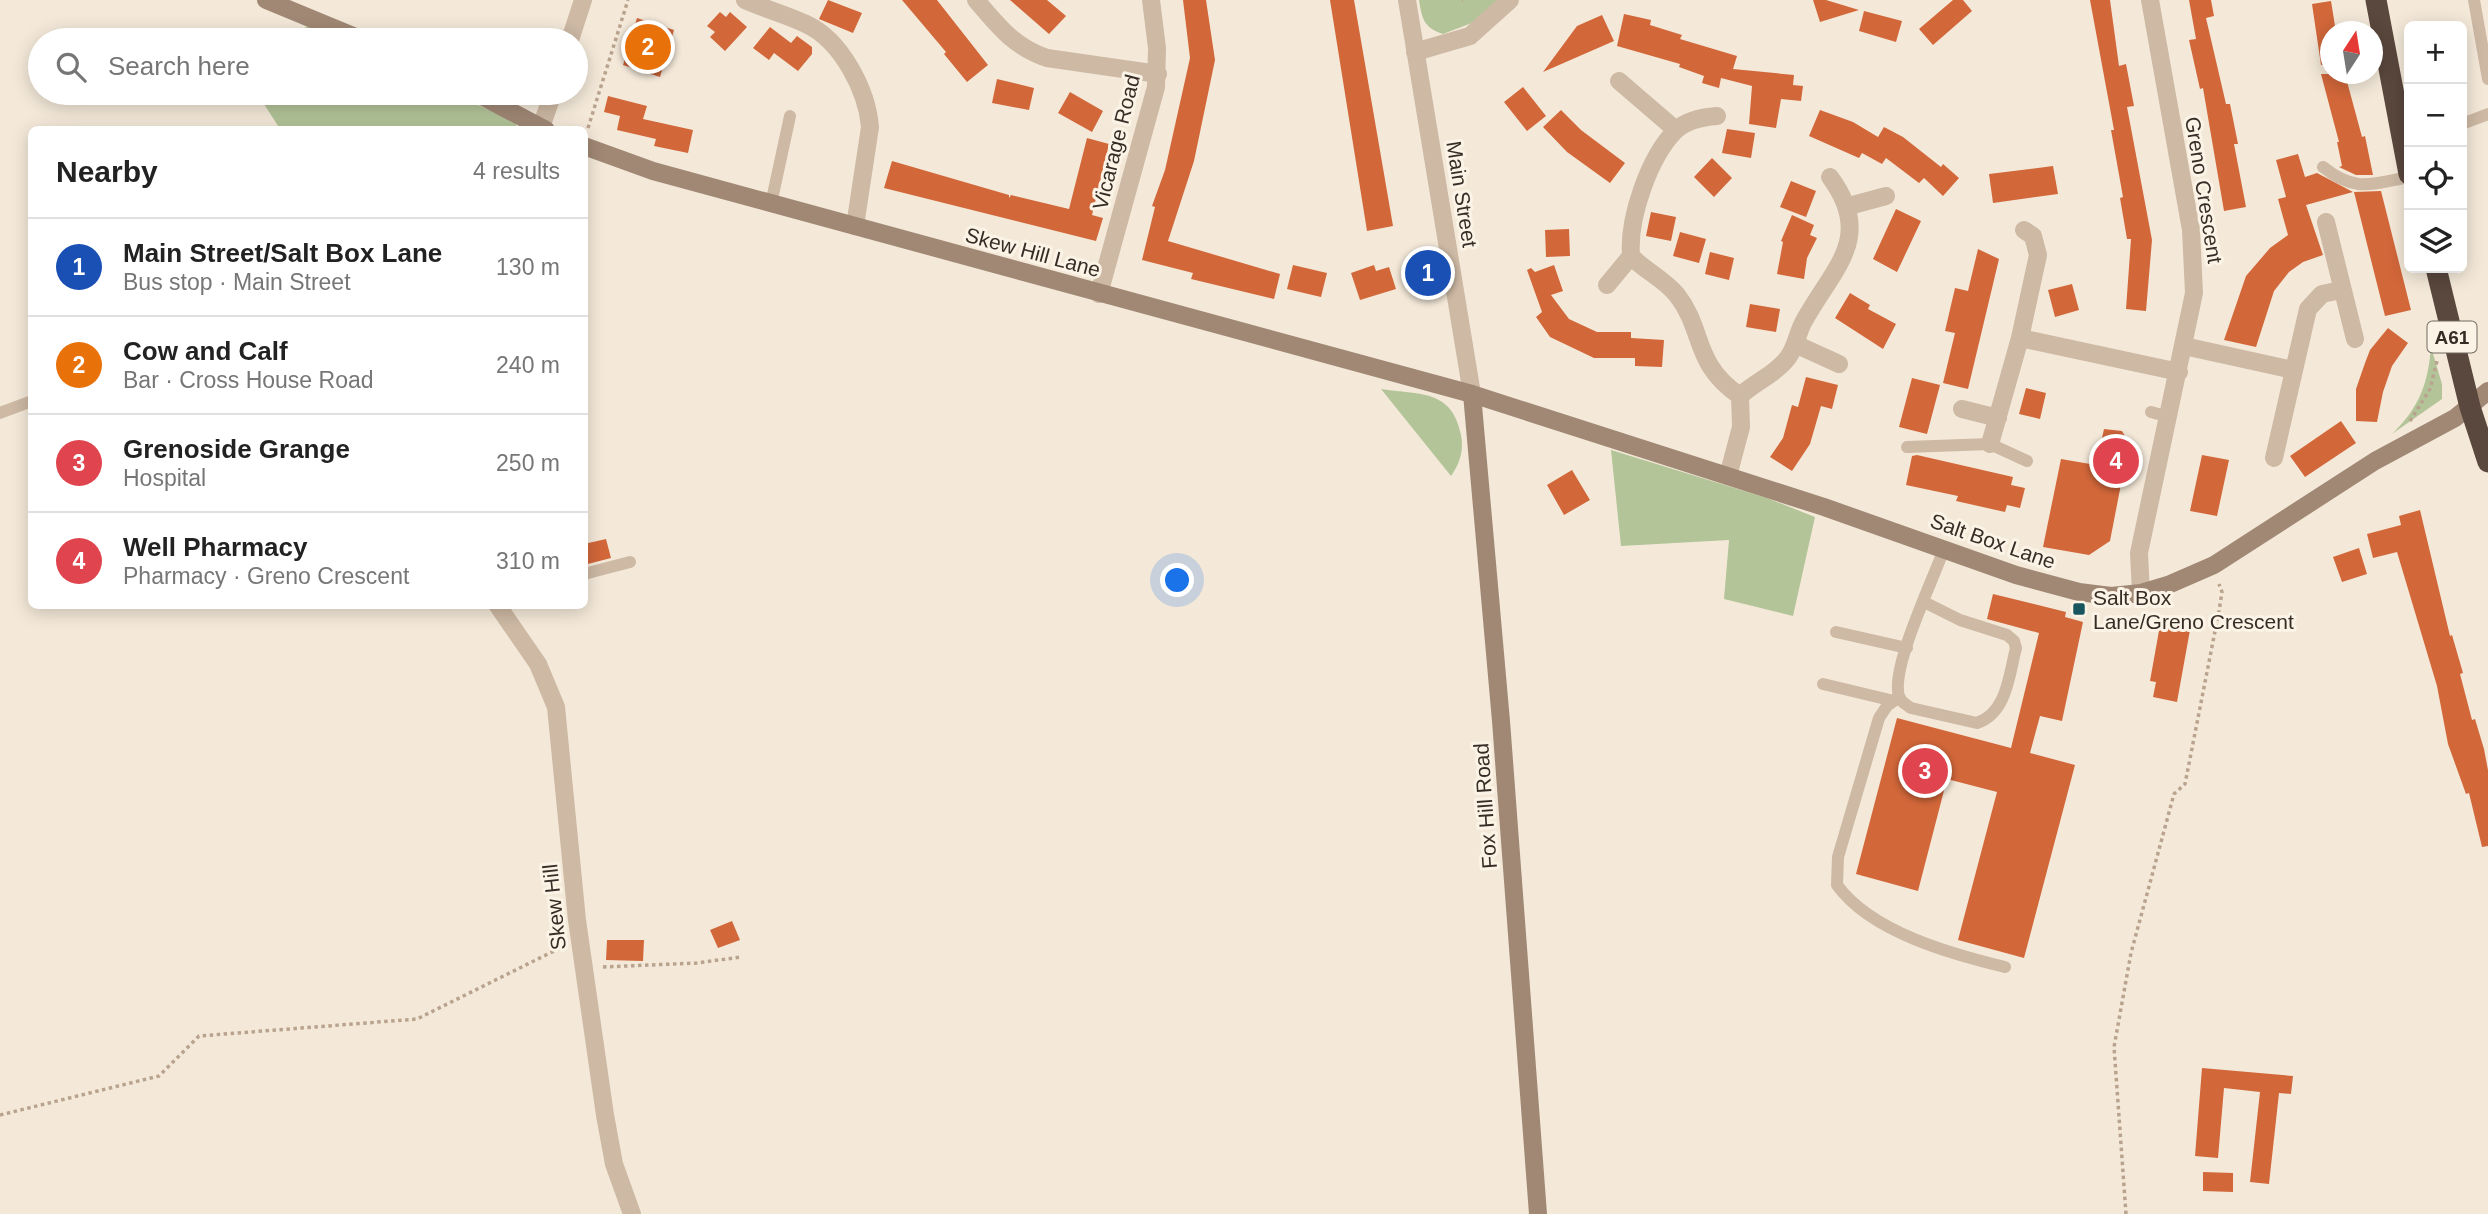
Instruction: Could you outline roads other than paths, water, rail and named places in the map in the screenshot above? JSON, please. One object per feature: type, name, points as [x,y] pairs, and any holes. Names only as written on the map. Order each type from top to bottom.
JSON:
[{"type":"highway","points":[[2376,0],[2404,131]]},
{"type":"highway","name":"A61","points":[[2437,273],[2470,407],[2488,462]]},
{"type":"street","points":[[266,0],[334,28]]},
{"type":"street","points":[[574,28],[583,0]]},
{"type":"street","points":[[745,0],[819,31],[843,59],[859,86],[869,113],[870,127],[855,226]]},
{"type":"street","points":[[976,0],[1005,34],[1030,52],[1058,60],[1158,74]]},
{"type":"street","name":"Vicarage Road","points":[[1099,294],[1153,106],[1158,74],[1151,0]]},
{"type":"street","name":"Main Street","points":[[1407,0],[1472,394]]},
{"type":"street","points":[[1415,52],[1470,36],[1510,0]]},
{"type":"street","name":"Greno Crescent","points":[[2141,593],[2139,553],[2194,293],[2194,258],[2150,0]]},
{"type":"street","points":[[1619,81],[1676,130]]},
{"type":"street","points":[[498,105],[536,126]]},
{"type":"street","points":[[543,126],[549,105]]},
{"type":"street","points":[[1607,285],[1631,256],[1630,242],[1639,199],[1648,176],[1676,130],[1690,121],[1717,116]]},
{"type":"street","name":"Skew Hill Lane","points":[[588,147],[653,171],[771,204],[1472,394]]},
{"type":"street","points":[[1728,476],[1738,443],[1740,396],[1786,360],[1803,322],[1840,262],[1850,231],[1849,206],[1830,177]]},
{"type":"street","points":[[1849,206],[1886,196]]},
{"type":"street","points":[[2326,222],[2355,339]]},
{"type":"street","points":[[1990,444],[2020,338],[2038,255],[2033,236],[2024,230]]},
{"type":"street","points":[[1631,256],[1677,295],[1702,353],[1716,376],[1740,396]]},
{"type":"street","points":[[2274,458],[2308,309],[2313,300],[2341,289]]},
{"type":"street","points":[[2020,338],[2179,372]]},
{"type":"street","points":[[1795,344],[1839,365]]},
{"type":"street","points":[[2184,346],[2293,370]]},
{"type":"street","name":"Salt Box Lane","points":[[1472,394],[1728,476],[2016,575],[2080,592],[2111,596],[2141,593],[2168,586],[2214,565],[2396,449],[2470,407],[2488,391]]},
{"type":"street","name":"Fox Hill Road","points":[[1472,394],[1501,721],[1538,1214]]},
{"type":"street","points":[[1962,409],[1998,418]]},
{"type":"street","name":"Skew Hill","points":[[500,609],[538,664],[556,706],[580,942],[614,1164],[632,1214]]},
{"type":"lane","points":[[2474,0],[2488,79]]},
{"type":"lane","points":[[2467,122],[2488,114]]},
{"type":"lane","points":[[771,204],[790,116]]},
{"type":"lane","points":[[2323,167],[2342,182],[2357,186],[2404,177]]},
{"type":"lane","points":[[0,412],[28,402]]},
{"type":"lane","points":[[2151,412],[2169,417]]},
{"type":"lane","points":[[1908,447],[1990,444],[2027,461]]},
{"type":"lane","points":[[1944,549],[1907,648],[1897,699],[1879,718],[1838,857],[1837,885],[1860,912],[1882,923],[1963,957],[2005,967]]},
{"type":"lane","points":[[588,573],[630,562]]},
{"type":"lane","points":[[1824,684],[1897,699],[1911,708],[1977,723],[1988,719],[1997,710],[2004,695],[2015,648],[2014,641],[2007,635],[1942,613],[1924,602]]},
{"type":"lane","points":[[1836,632],[1907,648]]},
{"type":"place","name":"Cow and Calf","points":[[648,47]]},
{"type":"place","name":"Main Street/Salt Box Lane","points":[[1428,273]]},
{"type":"place","name":"Well Pharmacy","points":[[2116,461]]},
{"type":"place","name":"Salt Box Lane/Greno Crescent","points":[[2079,609]]},
{"type":"place","name":"Grenoside Grange","points":[[1925,771]]}]
